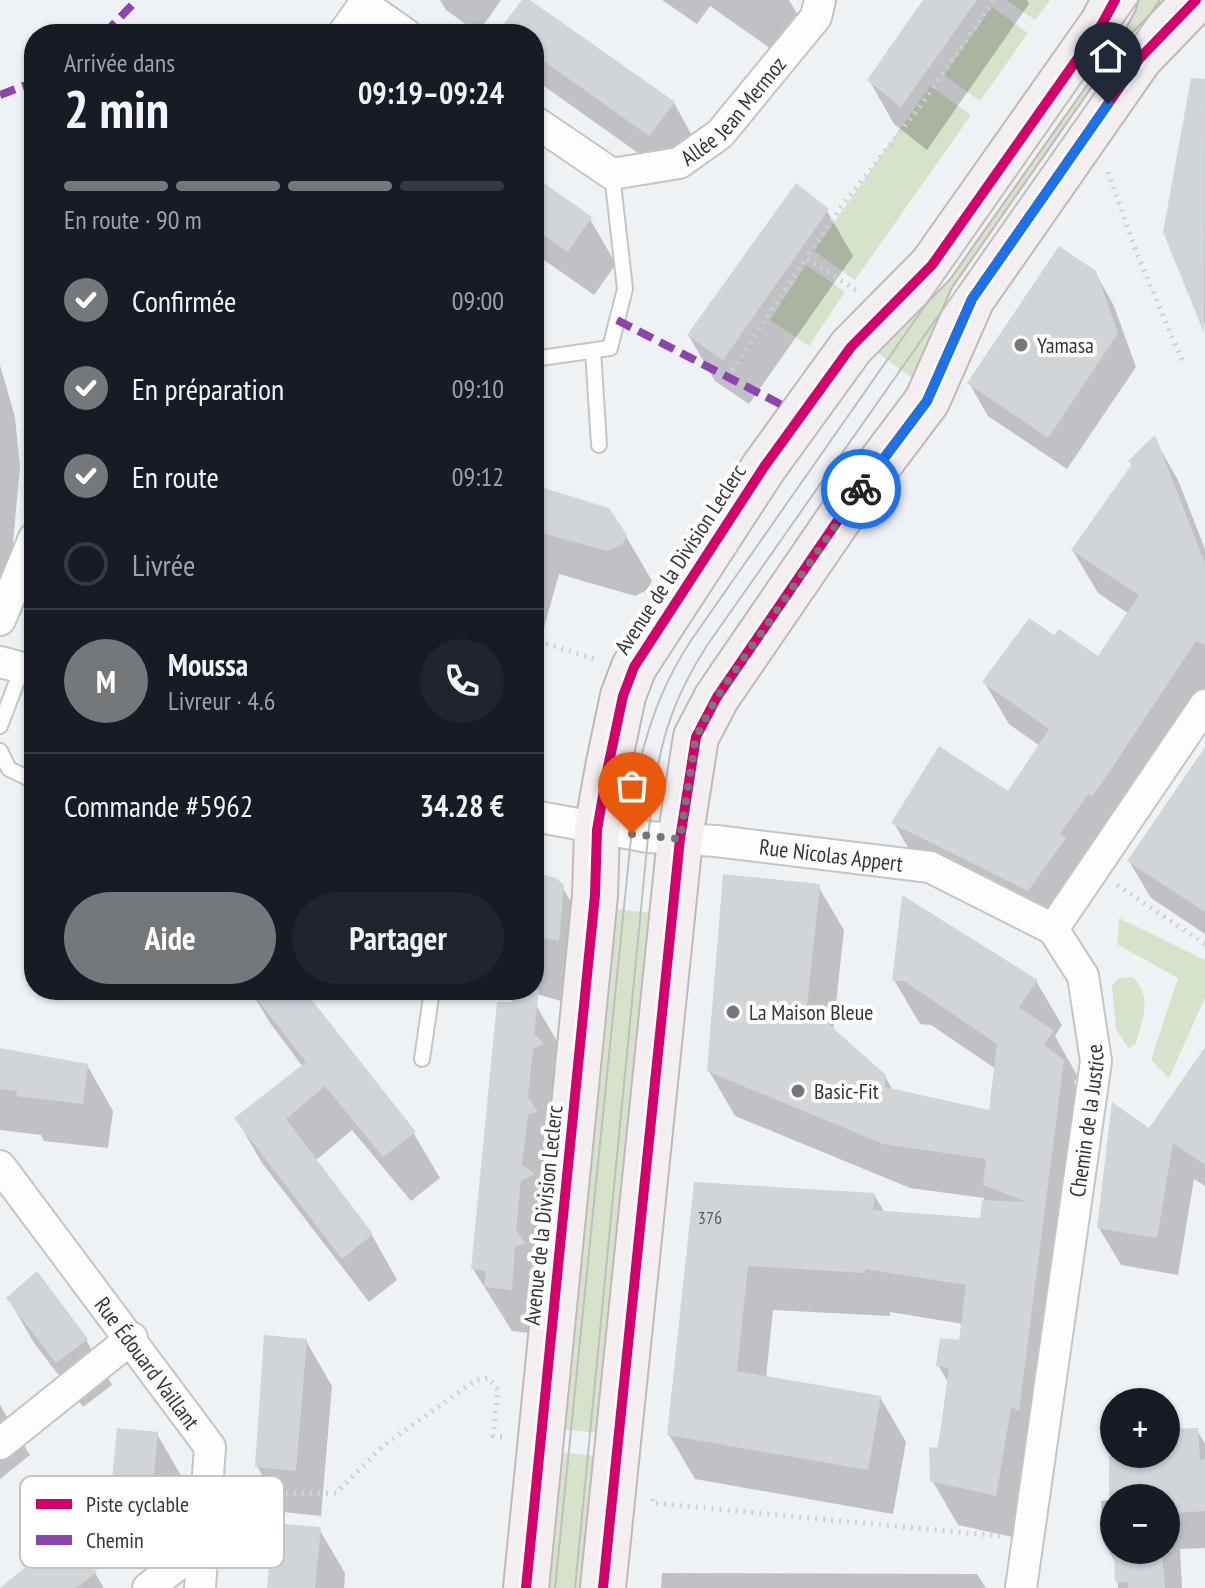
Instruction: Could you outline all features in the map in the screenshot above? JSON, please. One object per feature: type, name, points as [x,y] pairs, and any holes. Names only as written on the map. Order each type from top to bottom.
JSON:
[{"type":"main road","name":"Avenue de la Division Leclerc","points":[[526,1588],[592,926],[597,830],[623,696],[634,667],[660,622],[764,467],[851,347],[932,265],[1102,24],[1115,0]]},
{"type":"main road","points":[[603,1588],[680,839],[696,737],[717,697],[845,510],[927,401],[972,299],[1140,58],[1196,0]]},
{"type":"street","name":"Allée Jean Mermoz","points":[[612,174],[679,163],[720,134],[816,17],[820,0]]},
{"type":"street","points":[[350,24],[365,2],[393,24]]},
{"type":"street","points":[[544,128],[612,174]]},
{"type":"street","points":[[0,620],[24,562]]},
{"type":"street","points":[[1053,929],[1205,705]]},
{"type":"street","name":"Rue Nicolas Appert","points":[[544,818],[597,830],[930,867],[1053,929]]},
{"type":"street","name":"Chemin de la Justice","points":[[1021,1588],[1096,1061],[1083,976],[1053,929]]},
{"type":"street","name":"Rue Édouard Vaillant","points":[[0,1166],[132,1338],[210,1447],[208,1476]]},
{"type":"street","points":[[0,1444],[132,1338]]},
{"type":"street","points":[[148,1588],[173,1568]]},
{"type":"street","name":"Rue Édouard Vaillant","points":[[200,1588],[202,1568]]},
{"type":"lane","points":[[544,358],[610,348],[625,289],[612,174]]},
{"type":"lane","points":[[593,351],[599,445]]},
{"type":"lane","points":[[0,726],[19,667]]},
{"type":"lane","points":[[0,751],[9,769],[24,776]]},
{"type":"lane","points":[[422,1059],[431,1000]]},
{"type":"path","points":[[728,377],[844,203],[919,108],[994,0]]},
{"type":"path","points":[[1091,127],[1137,254],[1184,365]]},
{"type":"path","points":[[806,258],[864,295]]},
{"type":"path","points":[[544,643],[607,663]]},
{"type":"path","points":[[1093,869],[1205,944]]},
{"type":"path","points":[[284,1493],[336,1493],[383,1446],[476,1380],[489,1378],[498,1390],[493,1436]]},
{"type":"path","points":[[654,1490],[652,1503],[983,1535]]},
{"type":"green space","points":[[1006,0],[1050,0],[1035,20]]},
{"type":"green space","points":[[1124,0],[1179,0],[923,386],[866,344]]},
{"type":"green space","points":[[992,7],[1028,33],[980,101],[944,75]]},
{"type":"green space","points":[[930,86],[971,115],[855,280],[814,251]]},
{"type":"green space","points":[[806,265],[845,292],[809,346],[770,320]]},
{"type":"green space","points":[[604,908],[661,914],[608,1434],[551,1428]]},
{"type":"green space","points":[[1119,918],[1205,960],[1205,998],[1169,1078],[1151,1060],[1178,978],[1117,944]]},
{"type":"green space","points":[[1132,977],[1142,992],[1144,1009],[1135,1045],[1128,1048],[1116,1029],[1112,985],[1119,978]]},
{"type":"green space","points":[[548,1451],[606,1457],[593,1588],[535,1588]]},
{"type":"building","points":[[522,0],[530,0],[675,102],[649,136],[544,61],[544,24],[504,24]]},
{"type":"building","points":[[923,0],[977,0],[901,107],[867,80]]},
{"type":"building","points":[[1191,78],[1205,79],[1204,333],[1163,232]]},
{"type":"building","points":[[544,183],[592,217],[568,252],[544,235]]},
{"type":"building","points":[[796,183],[829,209],[723,360],[687,335]]},
{"type":"building","points":[[1059,246],[1096,271],[1118,333],[1048,438],[967,383]]},
{"type":"building","points":[[1155,435],[1205,564],[1205,645],[1196,641],[1106,777],[1092,796],[1088,794],[1060,834],[1066,838],[1028,891],[891,823],[939,746],[1008,791],[1049,729],[982,682],[1029,618],[1054,635],[1059,629],[1098,656],[1139,595],[1071,550],[1132,464],[1128,461]]},
{"type":"building","points":[[544,488],[609,508],[627,535],[622,545],[608,551],[544,534]]},
{"type":"building","points":[[1205,747],[1205,912],[1127,861]]},
{"type":"building","points":[[723,874],[820,884],[807,1005],[886,1075],[885,1087],[989,1110],[997,1044],[904,981],[892,981],[902,895],[1038,980],[1019,1007],[1054,1031],[1044,1045],[1064,1060],[1019,1411],[1011,1407],[996,1496],[930,1481],[929,1447],[938,1448],[949,1368],[936,1366],[940,1338],[959,1340],[966,1285],[865,1269],[865,1273],[748,1266],[737,1371],[881,1396],[868,1470],[667,1435],[694,1182],[875,1193],[873,1210],[980,1218],[982,1200],[1026,1202],[983,1185],[986,1159],[883,1144],[707,1071]]},
{"type":"building","points":[[544,875],[556,878],[564,885],[559,941],[544,938]]},
{"type":"building","points":[[258,1000],[312,1000],[416,1132],[383,1157],[325,1086],[286,1119],[373,1234],[342,1259],[234,1118],[306,1062]]},
{"type":"building","points":[[538,1000],[534,1034],[544,1044],[533,1049],[528,1097],[538,1112],[528,1114],[522,1165],[535,1174],[521,1181],[516,1230],[526,1244],[515,1246],[512,1290],[484,1287],[486,1271],[471,1269],[497,1002]]},
{"type":"building","points":[[1205,1047],[1205,1165],[1173,1143],[1157,1238],[1097,1228],[1112,1102],[1149,1128]]},
{"type":"building","points":[[0,1048],[88,1064],[83,1104],[16,1096],[17,1091],[0,1089]]},
{"type":"building","points":[[37,1271],[88,1339],[56,1363],[6,1298]]},
{"type":"building","points":[[264,1335],[307,1339],[296,1471],[255,1467]]},
{"type":"building","points":[[117,1428],[158,1432],[154,1476],[112,1476]]},
{"type":"building","points":[[1198,1428],[1200,1460],[1205,1459],[1205,1511],[1180,1513],[1180,1484],[1109,1484],[1109,1468],[1180,1468],[1180,1429]]},
{"type":"building","points":[[284,1524],[321,1527],[315,1588],[267,1588],[269,1568],[284,1568]]},
{"type":"building","points":[[1114,1564],[1163,1564],[1165,1588],[1128,1588],[1128,1582],[1115,1582]]},
{"type":"building","points":[[24,1568],[94,1568],[97,1572],[76,1588],[0,1588]]},
{"type":"tram line","points":[[555,1588],[638,769],[653,717],[673,670],[692,639],[1139,0]]},
{"type":"tram line","points":[[575,1588],[648,837],[659,761],[671,716],[706,647],[1160,0]]},
{"type":"marked path","points":[[114,24],[137,0]]},
{"type":"marked path","points":[[0,95],[24,86]]},
{"type":"marked path","points":[[617,320],[786,407]]},
{"type":"cycle path","points":[[526,1588],[595,895],[597,830],[623,696],[634,667],[764,467],[851,347],[932,265],[1102,24],[1115,0]]},
{"type":"cycle path","points":[[603,1588],[680,839],[696,737],[717,697],[845,510],[927,401],[972,299],[1140,58],[1196,0]]},
{"type":"way so far","points":[[632,834],[680,839],[696,737],[717,697],[861,489]]},
{"type":"place","name":"Yamasa","points":[[1021,345]]},
{"type":"place","name":"La Maison Bleue","points":[[733,1012]]},
{"type":"place","name":"Basic-Fit","points":[[798,1091]]},
{"type":"route","points":[[861,489],[927,401],[972,299],[1108,104]]}]
